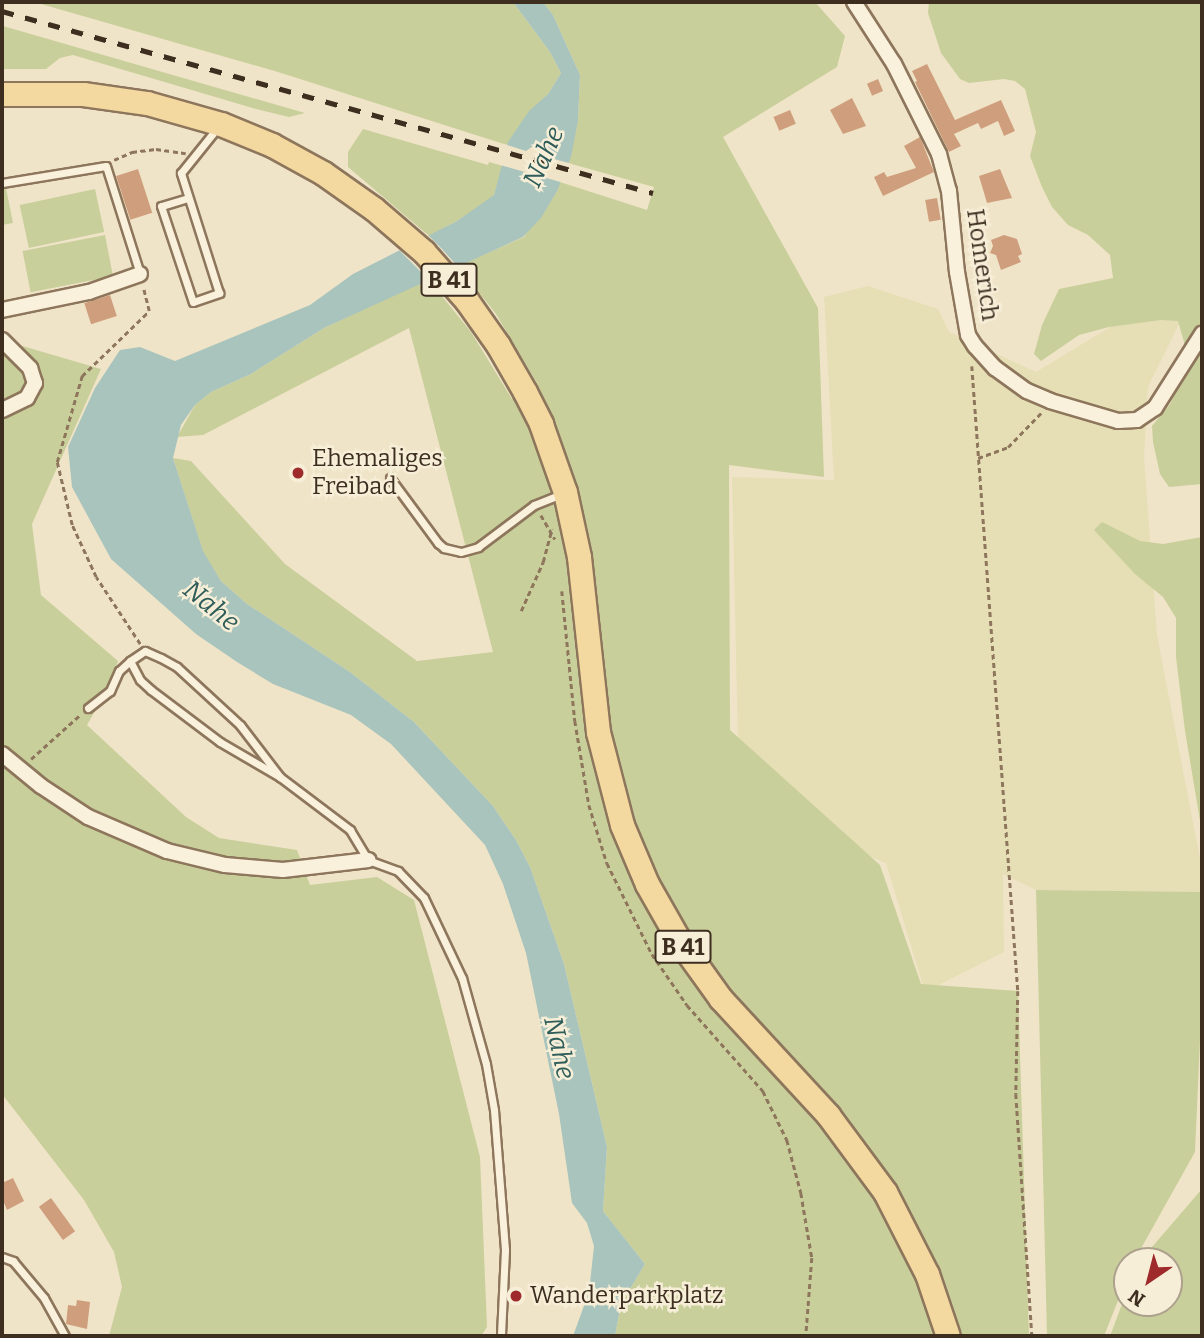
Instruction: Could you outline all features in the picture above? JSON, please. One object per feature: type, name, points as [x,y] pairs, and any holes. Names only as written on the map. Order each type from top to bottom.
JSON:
[{"type":"main road","name":"B 41","points":[[2,94],[51,92],[117,98],[221,124],[280,149],[348,190],[400,230],[446,276],[483,323],[541,424],[565,492],[579,557],[600,743],[622,825],[647,884],[680,942],[721,999],[828,1115],[879,1183],[915,1248],[948,1336]]},
{"type":"street","name":"Homerich","points":[[854,2],[894,65],[945,169],[957,272],[968,335],[1002,374],[1050,401],[1118,421],[1137,420],[1155,408],[1202,334]]},
{"type":"street","points":[[2,310],[89,292],[140,274]]},
{"type":"street","points":[[2,340],[30,368],[35,383],[27,398],[2,410]]},
{"type":"street","points":[[2,754],[64,802],[112,830],[195,859],[283,870],[368,860]]},
{"type":"lane","points":[[188,198],[161,206],[193,302],[219,293],[181,173],[221,124]]},
{"type":"lane","points":[[2,183],[106,166],[140,274]]},
{"type":"lane","points":[[390,478],[438,543],[444,548],[461,552],[478,547],[534,505],[565,492]]},
{"type":"lane","points":[[88,708],[110,691],[119,671],[145,651],[177,667],[240,724],[280,777]]},
{"type":"lane","points":[[130,661],[140,680],[151,690],[220,742],[280,777],[350,830],[368,860],[398,871],[424,898],[461,978],[474,1015],[494,1110],[505,1250],[501,1336]]},
{"type":"lane","points":[[2,1257],[13,1261],[44,1298],[65,1336]]},
{"type":"path","points":[[106,166],[117,157],[156,149],[196,154]]},
{"type":"path","points":[[140,274],[149,312],[82,376],[57,462],[72,524],[96,577],[145,651]]},
{"type":"path","points":[[968,335],[1018,991],[1016,1094],[1032,1336]]},
{"type":"path","points":[[978,458],[1009,447],[1029,429],[1050,401]]},
{"type":"path","points":[[521,611],[543,562],[552,529]]},
{"type":"path","points":[[19,769],[88,708]]},
{"type":"shaded area","points":[[868,286],[938,309],[949,332],[1036,372],[1125,318],[1182,318],[1148,387],[1144,457],[1157,635],[1202,869],[1202,892],[1036,890],[1003,874],[1004,952],[925,992],[886,863],[809,832],[738,741],[732,477],[834,480],[824,297]]},
{"type":"green space","points":[[34,2],[513,2],[550,52],[561,73],[548,94],[529,112],[507,145],[278,72]]},
{"type":"green space","points":[[543,2],[815,2],[845,36],[837,67],[723,137],[818,308],[824,477],[729,465],[730,730],[880,865],[921,984],[1018,991],[1029,1336],[615,1336],[621,1304],[645,1264],[603,1211],[607,1147],[564,964],[530,867],[516,840],[493,806],[414,722],[350,672],[247,604],[221,581],[203,552],[173,458],[191,461],[285,564],[417,661],[493,652],[409,328],[203,435],[177,437],[195,405],[211,392],[251,374],[324,328],[428,279],[471,332],[512,399],[538,385],[496,314],[458,266],[524,237],[560,182],[647,210],[654,187],[568,163],[578,121],[580,75],[553,15]]},
{"type":"green space","points":[[929,2],[1202,2],[1202,484],[1169,487],[1160,474],[1153,442],[1152,426],[1170,404],[1185,373],[1184,342],[1178,321],[1161,320],[1109,327],[1079,335],[1041,361],[1034,354],[1042,325],[1059,289],[1113,278],[1110,255],[1088,235],[1068,225],[1052,207],[1030,156],[1036,132],[1025,89],[1015,81],[1004,79],[969,83],[960,79],[941,53],[928,13]]},
{"type":"green space","points":[[2,26],[305,113],[289,117],[256,109],[73,55],[60,58],[46,69],[2,69]]},
{"type":"green space","points":[[363,129],[488,165],[489,162],[503,166],[494,195],[479,209],[429,236],[348,167],[348,152]]},
{"type":"green space","points":[[6,188],[13,223],[2,225],[2,189]]},
{"type":"green space","points":[[95,189],[104,232],[29,248],[20,205]]},
{"type":"green space","points":[[105,235],[113,276],[31,292],[23,251]]},
{"type":"green space","points":[[2,340],[101,369],[32,524],[41,595],[118,661],[112,682],[87,725],[186,817],[219,838],[297,850],[310,885],[377,877],[414,900],[480,1157],[487,1327],[481,1336],[109,1336],[122,1287],[114,1252],[84,1200],[2,1094]]},
{"type":"green space","points":[[1102,522],[1140,541],[1163,544],[1202,537],[1202,833],[1176,657],[1176,618],[1163,597],[1135,574],[1094,530]]},
{"type":"green space","points":[[1036,890],[1202,892],[1202,995],[1195,1152],[1142,1247],[1113,1247],[1113,1313],[1104,1336],[1047,1336]]},
{"type":"green space","points":[[1202,1173],[1202,1336],[1110,1336],[1117,1317],[1183,1317],[1183,1247],[1152,1247],[1201,1190]]},
{"type":"water","name":"Nahe","points":[[513,2],[543,2],[553,15],[580,75],[578,121],[571,157],[557,191],[541,218],[523,237],[324,328],[251,374],[211,392],[195,405],[181,425],[173,458],[203,551],[221,581],[247,604],[350,672],[414,722],[493,806],[530,867],[564,964],[607,1147],[603,1211],[645,1264],[621,1304],[615,1336],[573,1336],[589,1292],[594,1246],[587,1223],[572,1203],[559,1114],[526,953],[503,884],[485,845],[391,744],[351,715],[273,684],[237,662],[196,634],[111,559],[72,487],[68,447],[95,388],[120,350],[140,347],[175,361],[310,305],[353,274],[457,221],[494,195],[508,142],[529,111],[548,94],[561,73],[550,52]]},
{"type":"pier","points":[[504,144],[526,151],[536,144],[540,155],[572,164],[564,183],[500,165]]},
{"type":"pier","points":[[426,233],[460,269],[431,282],[397,248]]},
{"type":"building","points":[[927,64],[955,120],[1001,100],[1015,131],[1004,136],[998,121],[981,129],[978,123],[954,134],[961,146],[949,152],[912,71]]},
{"type":"building","points":[[878,79],[883,91],[872,96],[867,84]]},
{"type":"building","points":[[852,98],[866,126],[843,134],[830,110]]},
{"type":"building","points":[[790,110],[796,124],[779,131],[773,117]]},
{"type":"building","points":[[920,137],[934,172],[883,196],[874,177],[884,172],[887,177],[916,168],[904,146]]},
{"type":"building","points":[[138,169],[152,213],[130,220],[116,176]]},
{"type":"building","points":[[1000,169],[1012,198],[987,203],[979,176]]},
{"type":"building","points":[[937,198],[941,220],[929,222],[925,200]]},
{"type":"building","points":[[1004,235],[1017,239],[1022,254],[1018,256],[1021,262],[1001,270],[996,255],[990,253],[993,246],[991,240]]},
{"type":"building","points":[[110,295],[117,316],[91,324],[84,303]]},
{"type":"building","points":[[13,1178],[24,1201],[7,1210],[2,1198],[2,1183]]},
{"type":"building","points":[[51,1198],[75,1231],[63,1240],[39,1207]]},
{"type":"building","points":[[77,1300],[90,1302],[87,1329],[66,1324],[68,1305],[76,1306]]},
{"type":"railway","points":[[2,11],[653,193]]},
{"type":"place","name":"Ehemaliges Freibad","points":[[298,473]]},
{"type":"place","name":"Wanderparkplatz","points":[[516,1296]]}]
